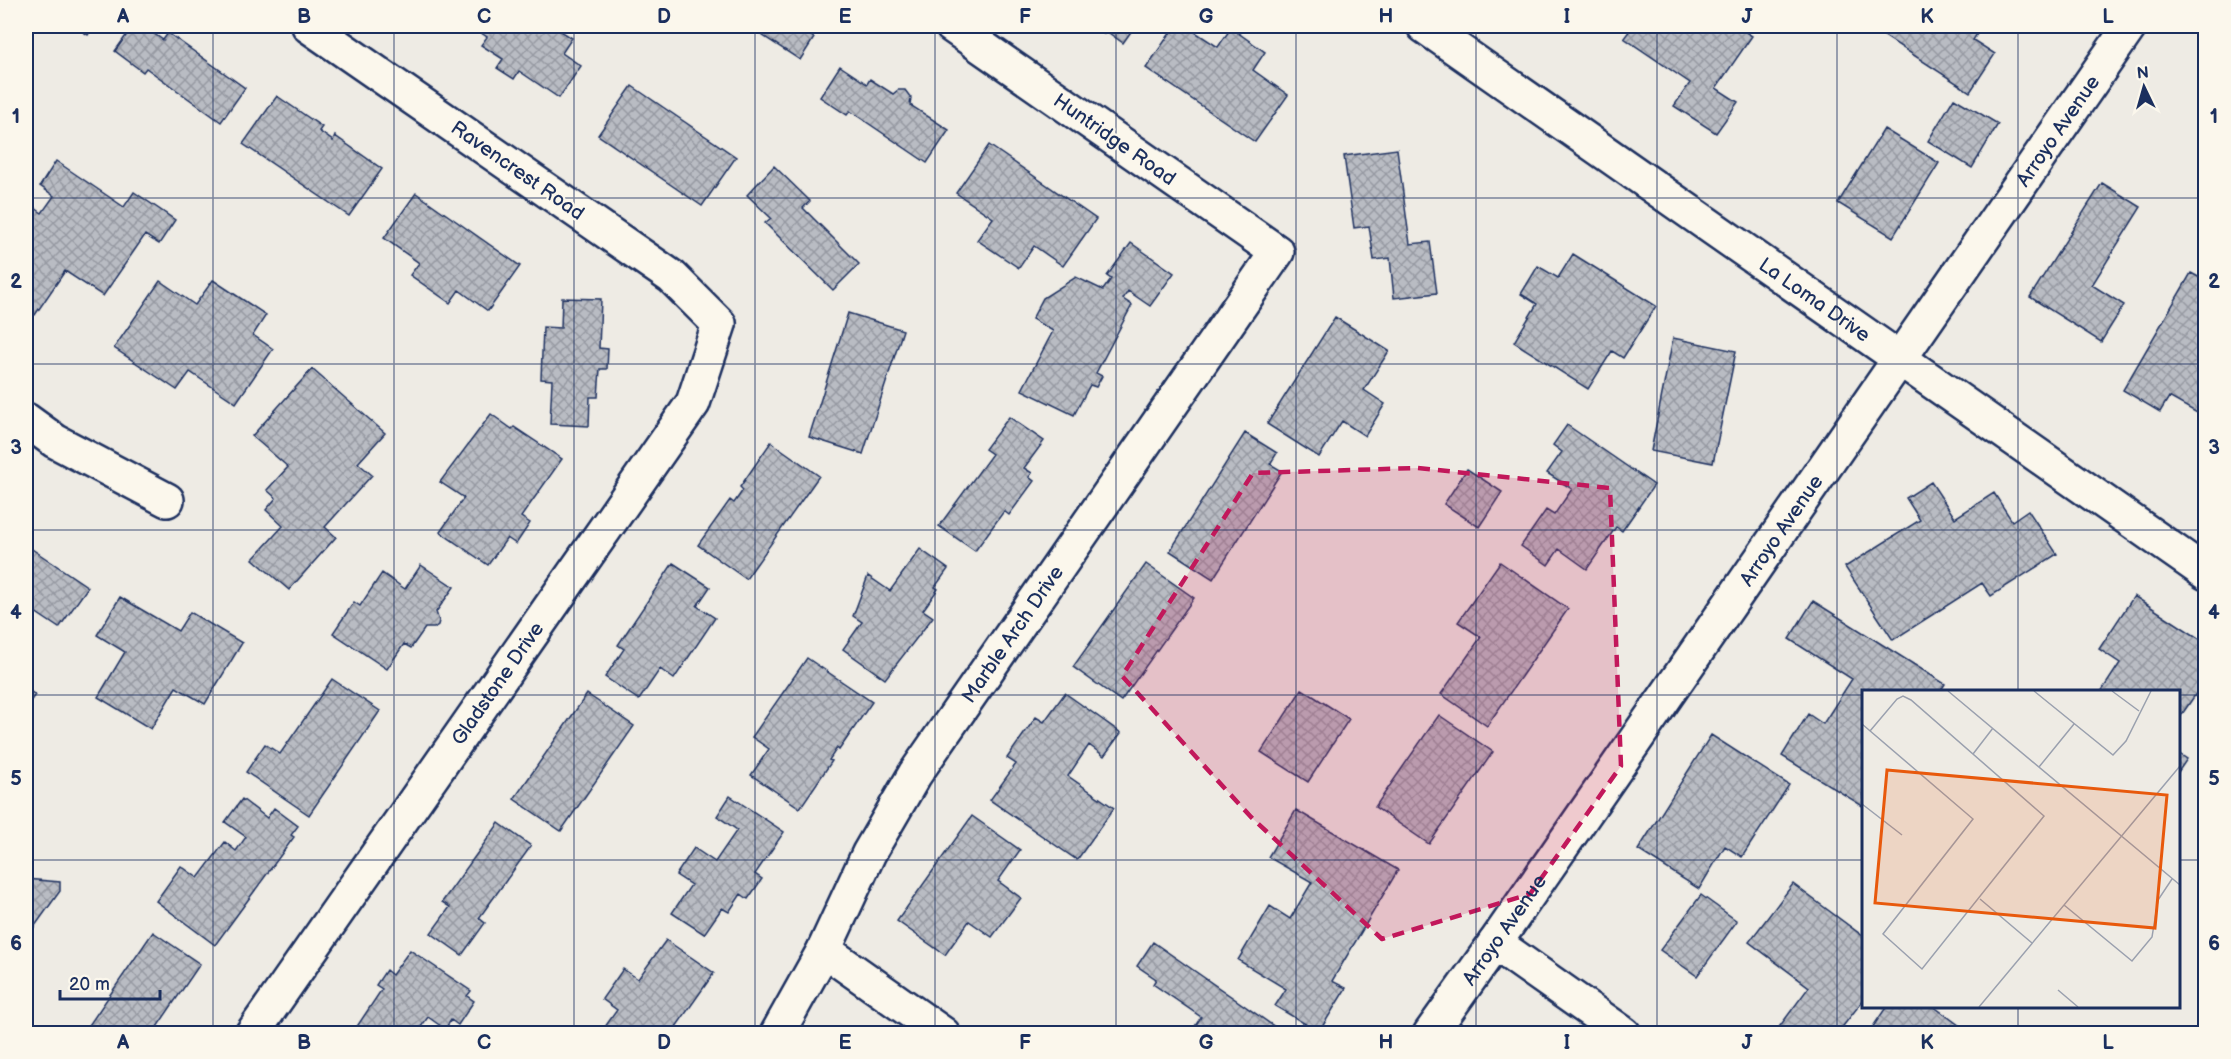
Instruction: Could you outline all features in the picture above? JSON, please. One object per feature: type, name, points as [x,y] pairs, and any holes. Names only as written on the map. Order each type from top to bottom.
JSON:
[{"type":"street","name":"Ravencrest Road","points":[[309,26],[672,278],[719,324]]},
{"type":"street","name":"Huntridge Road","points":[[952,26],[1277,252]]},
{"type":"street","name":"La Loma Drive","points":[[1424,26],[1900,357],[2205,573]]},
{"type":"street","name":"Arroyo Avenue","points":[[1430,1034],[2130,26]]},
{"type":"street","name":"Marble Arch Drive","points":[[777,1034],[824,950],[869,853],[915,774],[1277,252]]},
{"type":"street","name":"Gladstone Drive","points":[[252,1034],[693,403],[719,324]]},
{"type":"street","points":[[26,420],[55,441],[167,500]]},
{"type":"street","points":[[1495,943],[1624,1034]]},
{"type":"street","points":[[824,950],[943,1034]]},
{"type":"highlighted area","points":[[1418,468],[1610,488],[1621,766],[1530,894],[1382,939],[1251,817],[1122,676],[1253,473]]},
{"type":"building","points":[[74,26],[94,26],[88,35]]},
{"type":"building","points":[[133,26],[143,26],[163,40],[168,33],[245,88],[221,122],[146,68],[143,72],[115,51]]},
{"type":"building","points":[[471,26],[553,26],[572,38],[562,53],[581,66],[559,98],[519,71],[514,79],[497,68],[503,59],[481,45],[487,37]]},
{"type":"building","points":[[748,26],[796,26],[814,38],[800,60]]},
{"type":"building","points":[[1091,26],[1135,26],[1123,43],[1106,31],[1104,34]]},
{"type":"building","points":[[1175,26],[1186,26],[1218,47],[1231,28],[1265,52],[1253,70],[1288,95],[1255,142],[1146,68]]},
{"type":"building","points":[[1633,26],[1736,26],[1752,36],[1716,88],[1738,102],[1716,133],[1674,106],[1690,83],[1624,38]]},
{"type":"building","points":[[1869,26],[1982,26],[1973,40],[1995,54],[1970,92]]},
{"type":"building","points":[[840,66],[867,84],[870,79],[893,94],[898,90],[905,90],[911,98],[910,105],[949,130],[927,163],[850,111],[847,115],[820,97]]},
{"type":"building","points":[[632,86],[736,157],[702,206],[598,135]]},
{"type":"building","points":[[277,96],[322,127],[319,131],[333,141],[335,136],[382,169],[349,216],[243,144]]},
{"type":"building","points":[[1954,98],[1998,124],[1972,168],[1928,141]]},
{"type":"building","points":[[1884,129],[1939,163],[1893,237],[1838,203]]},
{"type":"building","points":[[989,145],[1096,219],[1063,266],[1034,246],[1019,268],[977,240],[993,218],[956,193]]},
{"type":"building","points":[[1397,149],[1410,244],[1430,242],[1437,293],[1394,298],[1390,258],[1374,260],[1369,226],[1354,228],[1344,156]]},
{"type":"building","points":[[56,161],[124,207],[134,192],[175,220],[159,244],[145,235],[103,296],[65,271],[35,315],[26,308],[26,206],[28,203],[42,213],[54,196],[40,186]]},
{"type":"building","points":[[774,166],[810,201],[803,208],[859,264],[833,290],[765,223],[771,218],[747,195]]},
{"type":"building","points":[[2102,183],[2141,207],[2092,285],[2124,305],[2101,342],[2030,297]]},
{"type":"building","points":[[416,193],[520,266],[488,311],[459,290],[450,303],[410,275],[419,263],[384,238]]},
{"type":"building","points":[[1131,243],[1174,273],[1150,306],[1128,291],[1123,299],[1132,305],[1096,373],[1102,376],[1096,387],[1090,385],[1074,415],[1022,390],[1053,331],[1032,319],[1043,298],[1076,277],[1103,290],[1111,279],[1107,276]]},
{"type":"building","points":[[1573,254],[1656,306],[1623,358],[1612,351],[1588,389],[1514,342],[1537,304],[1521,294],[1538,266],[1558,278]]},
{"type":"building","points":[[2191,273],[2206,281],[2206,418],[2169,397],[2160,412],[2123,390]]},
{"type":"building","points":[[213,280],[266,315],[253,335],[273,349],[236,403],[190,372],[177,390],[114,348],[160,281],[195,305]]},
{"type":"building","points":[[562,298],[601,299],[599,348],[608,349],[607,369],[600,369],[598,397],[590,397],[589,426],[550,424],[552,380],[541,379],[543,327],[561,328]]},
{"type":"building","points":[[848,313],[903,330],[863,454],[809,437]]},
{"type":"building","points":[[1335,317],[1389,351],[1364,390],[1385,404],[1365,436],[1342,421],[1319,457],[1267,424]]},
{"type":"building","points":[[1673,338],[1736,351],[1713,463],[1651,451]]},
{"type":"building","points":[[312,369],[385,433],[358,463],[372,475],[325,527],[336,537],[289,590],[253,559],[283,526],[266,510],[276,498],[267,490],[288,467],[252,436]]},
{"type":"building","points":[[491,414],[562,459],[521,517],[530,523],[516,544],[507,538],[488,565],[440,532],[464,498],[440,482]]},
{"type":"building","points":[[1009,417],[1044,441],[1024,468],[1032,473],[1029,477],[1034,481],[1009,515],[1004,511],[975,551],[939,526],[992,454],[985,449]]},
{"type":"building","points":[[1567,425],[1654,485],[1622,531],[1616,527],[1587,569],[1559,549],[1548,565],[1521,546],[1546,510],[1554,515],[1572,489],[1547,473],[1562,452],[1553,445]]},
{"type":"building","points":[[1245,433],[1277,453],[1270,464],[1282,471],[1213,579],[1170,551]]},
{"type":"building","points":[[771,442],[819,476],[746,579],[698,545],[730,500],[734,503],[743,490],[740,487]]},
{"type":"building","points":[[1467,469],[1502,492],[1479,527],[1444,504]]},
{"type":"building","points":[[1931,482],[1955,518],[1994,493],[2012,521],[2028,510],[2057,554],[1991,596],[1982,583],[1893,640],[1845,567],[1920,520],[1906,498]]},
{"type":"building","points":[[26,545],[88,587],[59,628],[29,608],[26,613]]},
{"type":"building","points":[[920,549],[948,569],[935,587],[938,589],[923,610],[933,617],[885,679],[843,649],[862,622],[853,616],[868,576],[890,591]]},
{"type":"building","points":[[1500,562],[1568,609],[1487,726],[1441,694],[1481,637],[1458,622]]},
{"type":"building","points":[[673,563],[710,587],[697,606],[715,618],[674,679],[660,669],[639,700],[605,677],[624,649],[618,645]]},
{"type":"building","points":[[1146,564],[1194,598],[1121,701],[1073,667]]},
{"type":"building","points":[[421,565],[454,587],[436,612],[438,625],[434,628],[425,628],[411,648],[404,644],[387,669],[333,633],[354,602],[360,606],[382,573],[405,589]]},
{"type":"building","points":[[2134,596],[2206,643],[2206,679],[2180,717],[2180,690],[2102,690],[2120,663],[2099,649]]},
{"type":"building","points":[[120,597],[178,631],[190,612],[242,643],[205,704],[176,687],[151,729],[98,697],[125,652],[97,635]]},
{"type":"building","points":[[1813,601],[1945,684],[1941,690],[1862,690],[1862,806],[1782,756],[1808,714],[1823,724],[1852,679],[1789,639]]},
{"type":"building","points":[[807,658],[872,702],[839,750],[837,748],[829,760],[832,761],[800,808],[751,775],[769,749],[752,737]]},
{"type":"building","points":[[332,679],[380,711],[309,815],[246,772],[265,744],[280,754]]},
{"type":"building","points":[[26,688],[35,695],[26,707]]},
{"type":"building","points":[[1302,689],[1349,719],[1308,782],[1261,752]]},
{"type":"building","points":[[1065,693],[1121,733],[1104,756],[1089,745],[1068,776],[1114,808],[1077,860],[990,800],[1016,764],[1007,758],[1036,717],[1044,722]]},
{"type":"building","points":[[587,694],[634,726],[561,831],[514,799]]},
{"type":"building","points":[[1439,715],[1493,752],[1429,844],[1375,807]]},
{"type":"building","points":[[1711,735],[1789,785],[1742,857],[1725,846],[1699,889],[1638,850]]},
{"type":"building","points":[[2180,754],[2187,759],[2180,769]]},
{"type":"building","points":[[730,796],[784,832],[755,874],[762,879],[748,899],[741,894],[729,912],[722,908],[704,934],[672,913],[691,885],[676,875],[694,848],[715,862],[737,830],[717,816]]},
{"type":"building","points":[[242,799],[267,818],[274,808],[298,826],[291,835],[294,837],[215,945],[156,901],[181,866],[198,878],[225,842],[236,851],[246,837],[225,822]]},
{"type":"building","points":[[1296,810],[1398,870],[1332,981],[1346,988],[1319,1032],[1275,1006],[1286,989],[1238,960],[1270,906],[1290,919],[1312,882],[1268,857]]},
{"type":"building","points":[[972,816],[1020,850],[998,881],[1021,898],[992,937],[969,921],[945,955],[897,921]]},
{"type":"building","points":[[499,823],[531,846],[479,918],[485,923],[462,955],[431,933],[450,907],[442,902]]},
{"type":"building","points":[[26,879],[60,882],[60,891],[27,937]]},
{"type":"building","points":[[1793,884],[1862,936],[1862,1002],[1837,1034],[1774,1034],[1809,987],[1749,942]]},
{"type":"building","points":[[1701,895],[1737,921],[1697,976],[1660,950]]},
{"type":"building","points":[[153,932],[200,964],[157,1027],[162,1030],[160,1034],[83,1034]]},
{"type":"building","points":[[666,940],[714,973],[671,1034],[600,1034],[617,1010],[602,999],[623,969],[638,979]]},
{"type":"building","points":[[1153,942],[1285,1034],[1190,1034],[1201,1017],[1153,984],[1156,979],[1137,966]]},
{"type":"building","points":[[410,950],[471,991],[467,996],[474,1001],[458,1025],[451,1020],[445,1029],[428,1017],[416,1034],[352,1034],[382,989],[376,985],[386,970],[392,975]]},
{"type":"building","points":[[1886,1008],[1936,1008],[1971,1034],[1868,1034]]}]
